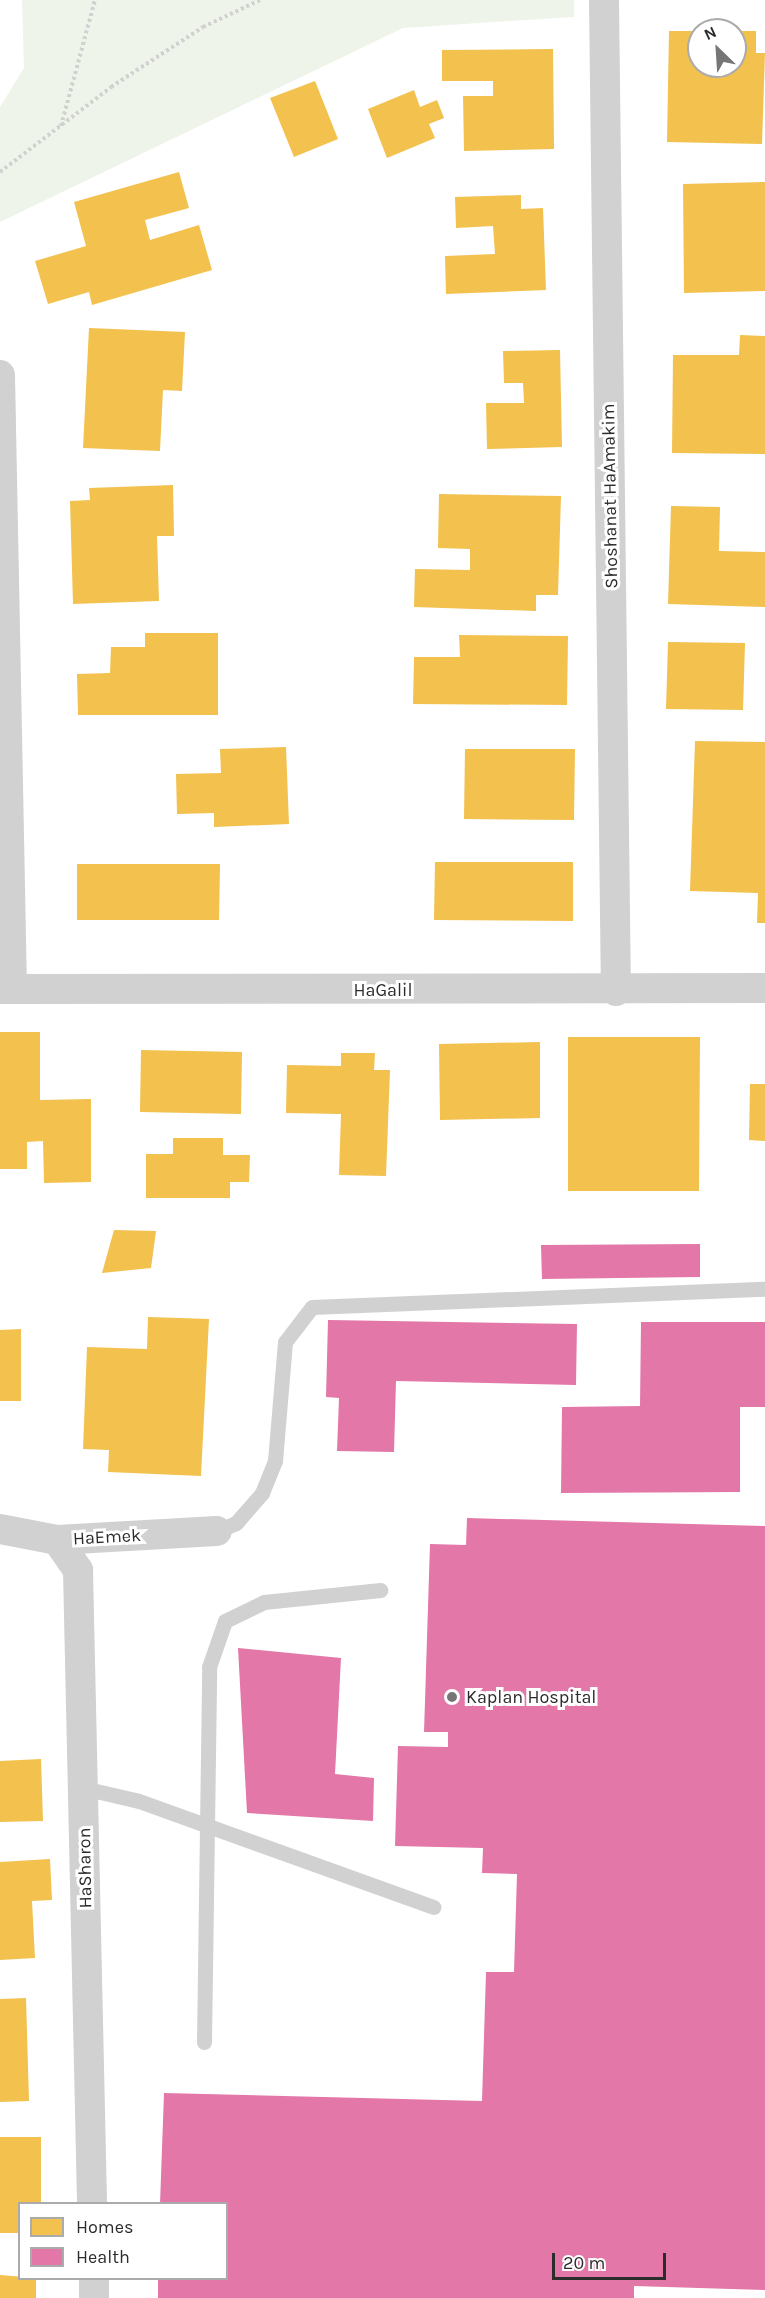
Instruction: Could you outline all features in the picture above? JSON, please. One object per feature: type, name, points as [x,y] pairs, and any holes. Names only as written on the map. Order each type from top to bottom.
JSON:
[{"type":"street","name":"Shoshanat HaAmakim","points":[[604,0],[616,991]]},
{"type":"street","points":[[0,375],[6,989]]},
{"type":"street","name":"HaGalil","points":[[6,989],[616,991],[765,988]]},
{"type":"street","name":"HaEmek","points":[[0,1529],[57,1540],[216,1531]]},
{"type":"street","name":"HaSharon","points":[[57,1540],[78,1570],[92,2202]]},
{"type":"street","points":[[94,2280],[94,2298]]},
{"type":"lane","points":[[216,1531],[236,1523],[262,1493],[275,1461],[285,1342],[312,1307],[765,1289]]},
{"type":"lane","points":[[204,2042],[209,1667],[225,1621],[264,1602],[380,1590]]},
{"type":"lane","points":[[83,1788],[207,1826],[434,1907]]},
{"type":"path","points":[[61,126],[95,0]]},
{"type":"path","points":[[0,171],[203,27],[260,0]]},
{"type":"shaded area","points":[[22,0],[574,0],[574,17],[403,28],[0,222],[0,107],[24,68]]},
{"type":"building: Homes","points":[[669,31],[687,31],[687,78],[747,78],[747,31],[756,31],[756,53],[765,53],[762,144],[667,142]]},
{"type":"building: Homes","points":[[553,49],[554,149],[464,151],[463,96],[493,96],[493,81],[442,81],[442,50]]},
{"type":"building: Homes","points":[[315,81],[338,139],[294,157],[270,98]]},
{"type":"building: Homes","points":[[414,90],[420,107],[437,100],[444,118],[429,124],[435,138],[387,158],[368,109]]},
{"type":"building: Homes","points":[[179,172],[189,208],[145,220],[150,240],[199,225],[212,270],[92,305],[89,292],[48,304],[35,261],[86,246],[74,202]]},
{"type":"building: Homes","points":[[765,182],[765,291],[684,293],[683,184]]},
{"type":"building: Homes","points":[[521,195],[521,209],[543,208],[546,290],[446,294],[445,256],[495,254],[493,226],[456,228],[455,197]]},
{"type":"building: Homes","points":[[89,328],[185,332],[182,391],[163,390],[160,451],[83,448]]},
{"type":"building: Homes","points":[[740,335],[765,336],[765,454],[672,453],[673,355],[739,355]]},
{"type":"building: Homes","points":[[560,350],[562,447],[487,449],[486,403],[524,403],[523,383],[504,383],[503,351]]},
{"type":"building: Homes","points":[[173,485],[174,536],[157,536],[159,601],[73,604],[70,501],[90,500],[89,488]]},
{"type":"building: Homes","points":[[439,494],[561,496],[558,595],[536,595],[536,611],[414,607],[415,569],[470,570],[470,549],[438,548]]},
{"type":"building: Homes","points":[[671,506],[720,507],[719,551],[765,552],[765,607],[668,604]]},
{"type":"building: Homes","points":[[145,633],[218,633],[218,715],[78,715],[77,674],[110,673],[111,647],[145,647]]},
{"type":"building: Homes","points":[[459,635],[568,636],[567,705],[413,704],[414,657],[460,657]]},
{"type":"building: Homes","points":[[668,642],[745,643],[743,710],[666,709]]},
{"type":"building: Homes","points":[[695,741],[765,742],[765,923],[757,923],[758,893],[690,891]]},
{"type":"building: Homes","points":[[286,747],[289,824],[214,827],[214,813],[177,814],[176,774],[221,773],[220,749]]},
{"type":"building: Homes","points":[[465,749],[575,749],[574,820],[464,819]]},
{"type":"building: Homes","points":[[435,862],[573,862],[573,921],[434,920]]},
{"type":"building: Homes","points":[[77,864],[220,864],[219,920],[77,920]]},
{"type":"building: Homes","points":[[0,1032],[40,1032],[40,1100],[91,1099],[91,1182],[44,1183],[43,1141],[27,1142],[27,1169],[0,1169]]},
{"type":"building: Homes","points":[[568,1037],[700,1037],[699,1191],[568,1191]]},
{"type":"building: Homes","points":[[540,1042],[540,1118],[440,1120],[439,1044]]},
{"type":"building: Homes","points":[[141,1050],[242,1052],[241,1114],[140,1112]]},
{"type":"building: Homes","points":[[341,1053],[375,1053],[374,1070],[390,1070],[386,1176],[339,1175],[341,1114],[286,1113],[287,1065],[341,1066]]},
{"type":"building: Homes","points":[[750,1084],[765,1084],[765,1141],[749,1140]]},
{"type":"building: Homes","points":[[173,1138],[223,1138],[223,1155],[250,1155],[249,1182],[230,1182],[230,1198],[146,1198],[146,1154],[173,1154]]},
{"type":"building: Homes","points":[[114,1230],[156,1231],[151,1268],[102,1273]]},
{"type":"building: Homes","points":[[148,1317],[209,1319],[201,1476],[108,1472],[109,1450],[83,1449],[87,1347],[147,1349]]},
{"type":"building: Homes","points":[[21,1329],[21,1401],[0,1401],[0,1330]]},
{"type":"building: Homes","points":[[41,1759],[43,1821],[0,1822],[0,1761]]},
{"type":"building: Homes","points":[[50,1859],[52,1900],[32,1901],[35,1958],[0,1960],[0,1862]]},
{"type":"building: Homes","points":[[26,1998],[29,2101],[0,2102],[0,1999]]},
{"type":"building: Homes","points":[[0,2137],[41,2137],[41,2202],[18,2202],[18,2233],[0,2233]]},
{"type":"building: Homes","points":[[0,2275],[18,2276],[18,2280],[36,2280],[36,2298],[0,2298]]},
{"type":"building: Health","points":[[700,1244],[700,1277],[542,1279],[541,1245]]},
{"type":"building: Health","points":[[328,1320],[577,1324],[576,1385],[396,1381],[394,1452],[337,1451],[339,1398],[326,1397]]},
{"type":"building: Health","points":[[641,1322],[765,1322],[765,1407],[740,1407],[740,1492],[561,1493],[562,1407],[640,1406]]},
{"type":"building: Health","points":[[467,1518],[765,1526],[765,2290],[634,2286],[634,2298],[158,2298],[158,2280],[228,2280],[228,2202],[160,2202],[164,2093],[482,2101],[486,1972],[514,1972],[517,1874],[482,1873],[483,1848],[395,1846],[398,1746],[448,1747],[448,1732],[424,1732],[430,1544],[466,1545]]},
{"type":"building: Health","points":[[238,1648],[341,1658],[335,1774],[374,1778],[373,1821],[247,1813]]},
{"type":"place","name":"Kaplan Hospital","points":[[452,1697]]}]
